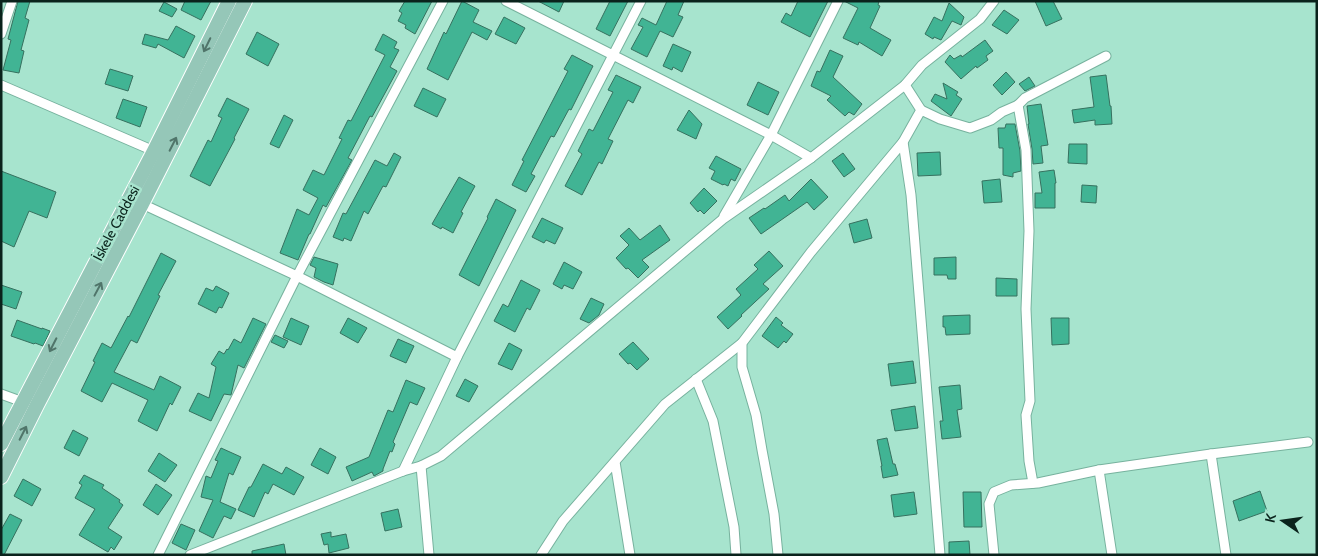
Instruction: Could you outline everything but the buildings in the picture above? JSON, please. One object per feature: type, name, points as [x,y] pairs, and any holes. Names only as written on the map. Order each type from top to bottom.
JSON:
[{"type":"main road","name":"İskele Caddesi","points":[[1,444],[154,151],[229,1]]},
{"type":"main road","points":[[1,476],[245,1]]},
{"type":"street","points":[[1,34],[12,1]]},
{"type":"street","points":[[158,555],[297,276],[443,1]]},
{"type":"street","points":[[506,1],[771,135],[811,158]]},
{"type":"street","points":[[404,471],[457,357],[641,1]]},
{"type":"street","points":[[723,219],[771,135],[838,1]]},
{"type":"street","points":[[190,555],[420,466],[441,456],[723,219],[811,158],[905,85],[922,65],[980,19],[994,1]]},
{"type":"street","points":[[905,85],[921,110],[940,119],[970,128],[990,120],[1018,105],[1025,98],[1106,56]]},
{"type":"street","points":[[1,85],[154,151]]},
{"type":"street","points":[[1018,105],[1026,150],[1028,231],[1026,310],[1030,402],[1026,415],[1033,483]]},
{"type":"street","points":[[541,555],[564,521],[665,404],[742,343],[811,252],[903,142],[921,110]]},
{"type":"street","points":[[903,142],[912,205],[940,555]]},
{"type":"street","points":[[129,198],[297,276],[457,357]]},
{"type":"street","points":[[742,343],[742,367],[756,415],[761,441],[774,514],[778,555]]},
{"type":"street","points":[[696,379],[713,421],[734,527],[736,555]]},
{"type":"street","points":[[1,394],[23,402]]},
{"type":"street","points":[[994,555],[989,504],[994,492],[1011,485],[1033,483],[1099,470],[1308,442]]},
{"type":"street","points":[[1211,454],[1226,555]]},
{"type":"street","points":[[615,462],[630,555]]},
{"type":"street","points":[[420,466],[429,555]]},
{"type":"street","points":[[1099,470],[1112,555]]}]
